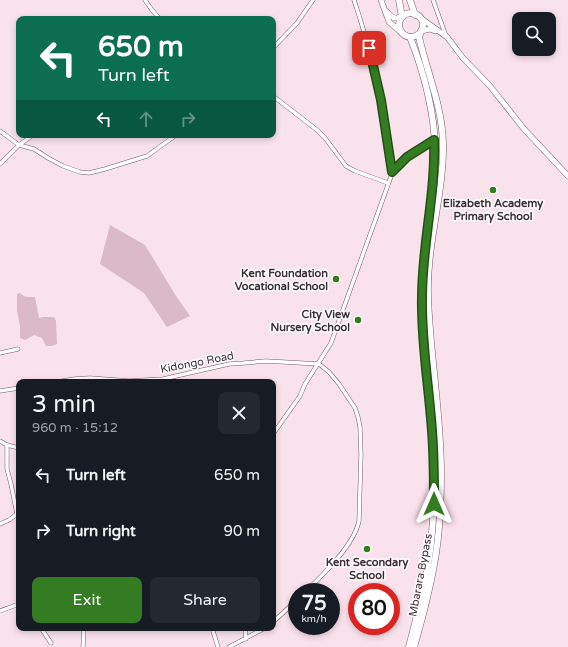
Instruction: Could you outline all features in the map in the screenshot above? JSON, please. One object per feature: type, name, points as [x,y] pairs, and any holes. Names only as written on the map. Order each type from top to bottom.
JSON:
[{"type":"highway","points":[[399,0],[402,17],[399,25],[402,33],[410,37],[414,37],[421,31],[422,22],[417,16],[410,0]]},
{"type":"highway","points":[[402,17],[407,14],[417,16]]},
{"type":"highway","name":"Mbarara Bypass","points":[[414,647],[426,602],[436,553],[440,519],[441,472],[428,296],[443,142],[435,95],[419,37],[421,31]]},
{"type":"highway","name":"Mbarara Bypass","points":[[409,647],[422,596],[429,560],[434,504],[433,433],[424,339],[422,298],[424,257],[435,154],[432,117],[424,81],[410,37]]},
{"type":"main road","points":[[381,0],[389,22],[402,33]]},
{"type":"main road","points":[[383,6],[391,17],[397,19],[402,17]]},
{"type":"main road","points":[[417,16],[447,37],[462,58],[490,86],[524,129],[568,176]]},
{"type":"main road","points":[[421,31],[430,29],[440,33]]},
{"type":"street","points":[[145,0],[157,16]]},
{"type":"street","points":[[276,45],[297,23],[312,0]]},
{"type":"street","points":[[354,0],[374,69],[386,127],[392,172]]},
{"type":"street","points":[[433,0],[447,37]]},
{"type":"street","points":[[276,98],[318,130],[346,166],[355,172],[388,183]]},
{"type":"street","points":[[0,131],[19,145],[34,149],[63,166],[80,172],[89,173],[146,156],[172,138]]},
{"type":"street","points":[[0,164],[19,145],[29,138]]},
{"type":"street","points":[[276,430],[300,396],[305,384],[331,343],[392,172],[407,157],[434,140]]},
{"type":"street","points":[[0,354],[18,349]]},
{"type":"street","name":"Kidongo Road","points":[[163,379],[237,363],[266,361],[319,364]]},
{"type":"street","points":[[313,583],[350,544],[357,531],[360,510],[362,454],[360,427],[355,408],[339,384],[329,372],[319,364]]},
{"type":"street","name":"Kidongo Road","points":[[74,379],[103,379]]},
{"type":"street","points":[[0,391],[16,388]]},
{"type":"street","points":[[0,441],[6,445],[16,447]]},
{"type":"street","points":[[6,445],[7,469],[16,509]]},
{"type":"street","points":[[0,524],[16,515]]},
{"type":"street","points":[[0,611],[16,605]]},
{"type":"street","points":[[276,619],[288,608]]},
{"type":"street","points":[[43,631],[51,643]]},
{"type":"street","points":[[83,647],[84,631]]},
{"type":"street","points":[[213,631],[218,647]]},
{"type":"street","points":[[245,631],[246,639]]},
{"type":"street","points":[[229,647],[260,631]]},
{"type":"shaded area","points":[[110,225],[145,245],[190,316],[167,327],[144,293],[100,264]]},
{"type":"shaded area","points":[[20,293],[25,296],[35,297],[39,318],[54,317],[56,321],[57,344],[46,346],[42,338],[34,335],[25,340],[20,338],[17,294]]},
{"type":"place","name":"Elizabeth Academy Primary School","points":[[493,190]]},
{"type":"place","name":"Kent Foundation Vocational School","points":[[336,279]]},
{"type":"place","name":"City View Nursery School","points":[[358,320]]},
{"type":"place","name":"Kent Secondary School","points":[[367,549]]},
{"type":"route","points":[[369,48],[381,100],[392,172],[407,157],[434,140],[435,154],[433,183],[423,263],[422,298],[424,339],[433,433],[434,504]]}]
